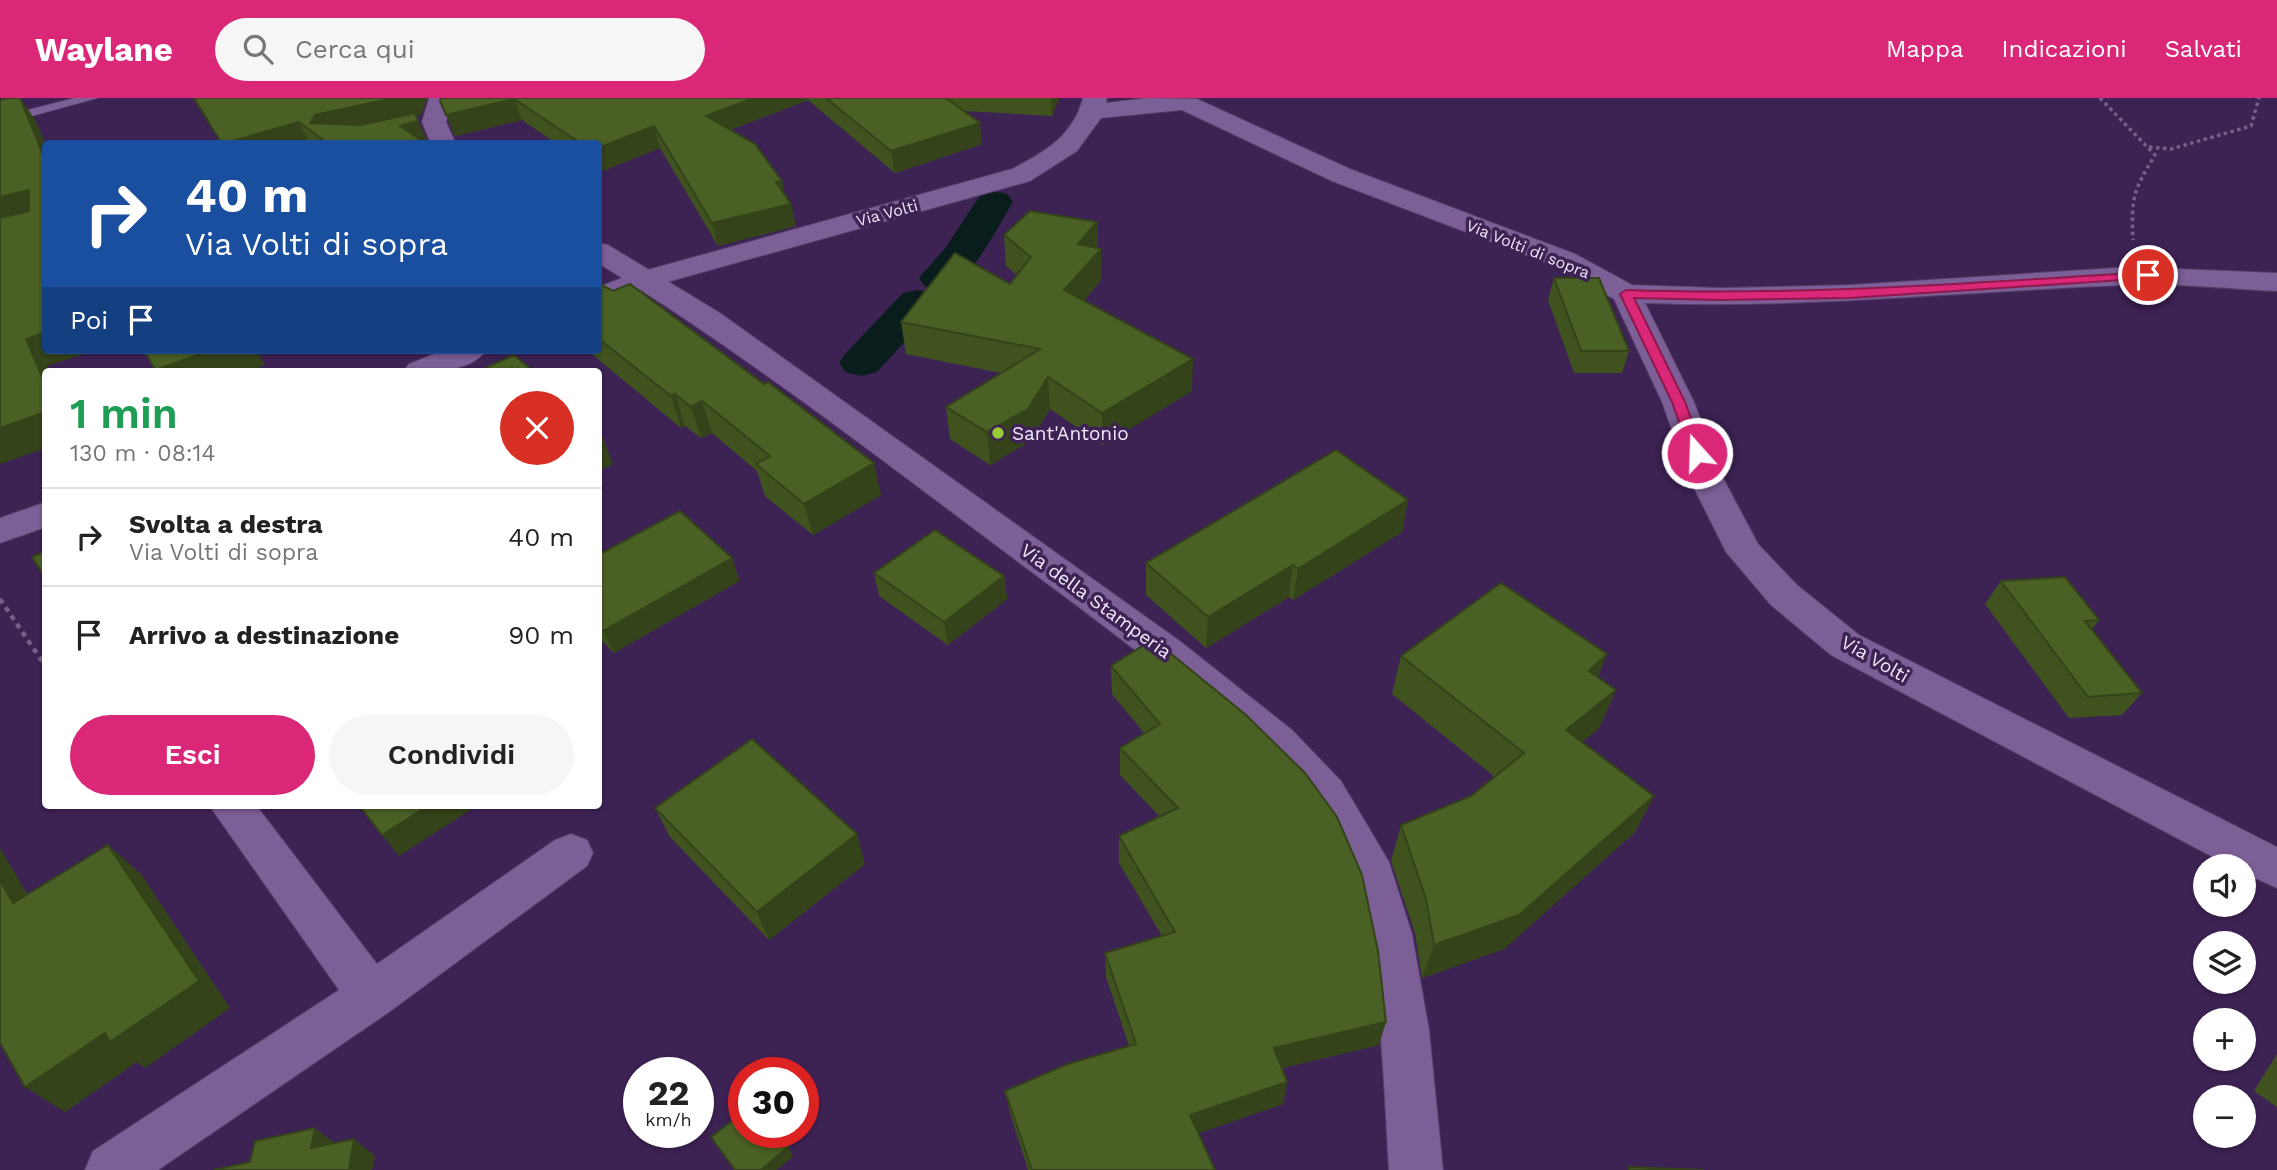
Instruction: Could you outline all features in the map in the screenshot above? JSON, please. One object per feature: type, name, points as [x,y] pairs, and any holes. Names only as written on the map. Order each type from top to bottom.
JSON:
[{"type":"street","points":[[431,130],[440,98]]},
{"type":"street","name":"Via Volti di sopra","points":[[1094,105],[1198,101],[1340,175],[1565,260],[1626,294],[1721,297],[1850,294],[2131,276],[2277,282]]},
{"type":"street","name":"Via Volti","points":[[602,295],[643,279],[1021,176],[1069,146],[1084,130],[1094,105]]},
{"type":"street","name":"Via della Stamperia","points":[[602,253],[709,318],[1157,644],[1278,742],[1326,794],[1367,862],[1389,934],[1404,1030],[1416,1170]]},
{"type":"street","name":"Via Volti","points":[[1626,294],[1678,402],[1706,478],[1744,552],[1784,595],[1845,645],[2277,869]]},
{"type":"street","points":[[427,368],[461,354]]},
{"type":"street","points":[[0,531],[42,515]]},
{"type":"street","points":[[233,809],[372,996]]},
{"type":"street","points":[[112,1170],[372,996],[570,853]]},
{"type":"lane","points":[[0,121],[91,98]]},
{"type":"path","points":[[2100,98],[2155,155],[2138,182],[2132,202],[2131,276]]},
{"type":"path","points":[[2149,147],[2171,149],[2251,126],[2259,98]]},
{"type":"path","points":[[0,599],[42,661]]},
{"type":"building","points":[[20,98],[42,151],[42,333],[26,339],[42,377],[42,413],[0,428],[0,218],[29,211],[29,190],[0,197],[0,100]]},
{"type":"building","points":[[194,98],[394,98],[315,115],[310,123],[361,125],[415,113],[418,121],[400,126],[421,140],[324,140],[299,122],[236,140],[220,140]]},
{"type":"building","points":[[441,98],[754,98],[706,116],[755,144],[782,181],[776,182],[791,204],[712,223],[654,126],[602,146],[602,140],[576,140],[514,99],[446,115]]},
{"type":"building","points":[[826,98],[946,98],[980,123],[891,151]]},
{"type":"building","points":[[1030,211],[1097,222],[1078,244],[1101,249],[1064,290],[1193,359],[1102,413],[1048,377],[1028,409],[987,432],[946,407],[1040,349],[901,322],[955,253],[1010,284],[1031,257],[1004,235]]},
{"type":"building","points":[[1554,278],[1599,278],[1629,351],[1581,351]]},
{"type":"building","points":[[630,284],[764,384],[768,382],[874,463],[804,504],[756,464],[770,456],[702,401],[691,407],[675,394],[671,396],[602,341],[602,285],[613,291]]},
{"type":"building","points":[[146,354],[201,354],[161,368],[154,368]]},
{"type":"building","points":[[514,355],[529,368],[486,368]]},
{"type":"building","points":[[1336,450],[1408,500],[1298,569],[1293,565],[1208,617],[1146,563]]},
{"type":"building","points":[[680,511],[732,558],[603,631],[602,553]]},
{"type":"building","points":[[935,530],[1004,576],[944,622],[874,573]]},
{"type":"building","points":[[42,553],[42,573],[32,557]]},
{"type":"building","points":[[2065,577],[2099,620],[2085,621],[2142,693],[2088,697],[2001,581]]},
{"type":"building","points":[[1501,583],[1607,654],[1589,671],[1616,690],[1566,730],[1654,796],[1519,915],[1434,945],[1426,899],[1401,825],[1471,796],[1524,753],[1401,656]]},
{"type":"building","points":[[1153,639],[1246,715],[1305,773],[1337,817],[1362,875],[1378,951],[1386,1022],[1274,1048],[1287,1082],[1190,1115],[1215,1170],[1032,1170],[1005,1091],[1068,1064],[1136,1044],[1105,953],[1175,932],[1119,836],[1178,808],[1120,748],[1160,724],[1111,666]]},
{"type":"building","points":[[752,739],[857,834],[757,912],[655,808]]},
{"type":"building","points":[[362,809],[423,809],[382,835]]},
{"type":"building","points":[[108,845],[199,981],[110,1042],[105,1033],[25,1087],[0,1043],[0,880],[13,903]]},
{"type":"building","points":[[728,1124],[728,1148],[787,1148],[761,1170],[735,1170],[714,1141],[714,1135]]},
{"type":"building","points":[[315,1128],[311,1148],[354,1139],[349,1170],[214,1170],[250,1162],[255,1141]]},
{"type":"building","points":[[1629,1167],[1704,1170],[1629,1170]]},
{"type":"waterway","points":[[939,278],[961,254],[994,202]]},
{"type":"waterway","points":[[861,363],[918,302]]},
{"type":"place","name":"Sant'Antonio","points":[[998,433]]},
{"type":"route","points":[[1697,453],[1678,402],[1626,294],[1721,297],[1850,294],[2148,275]]}]
